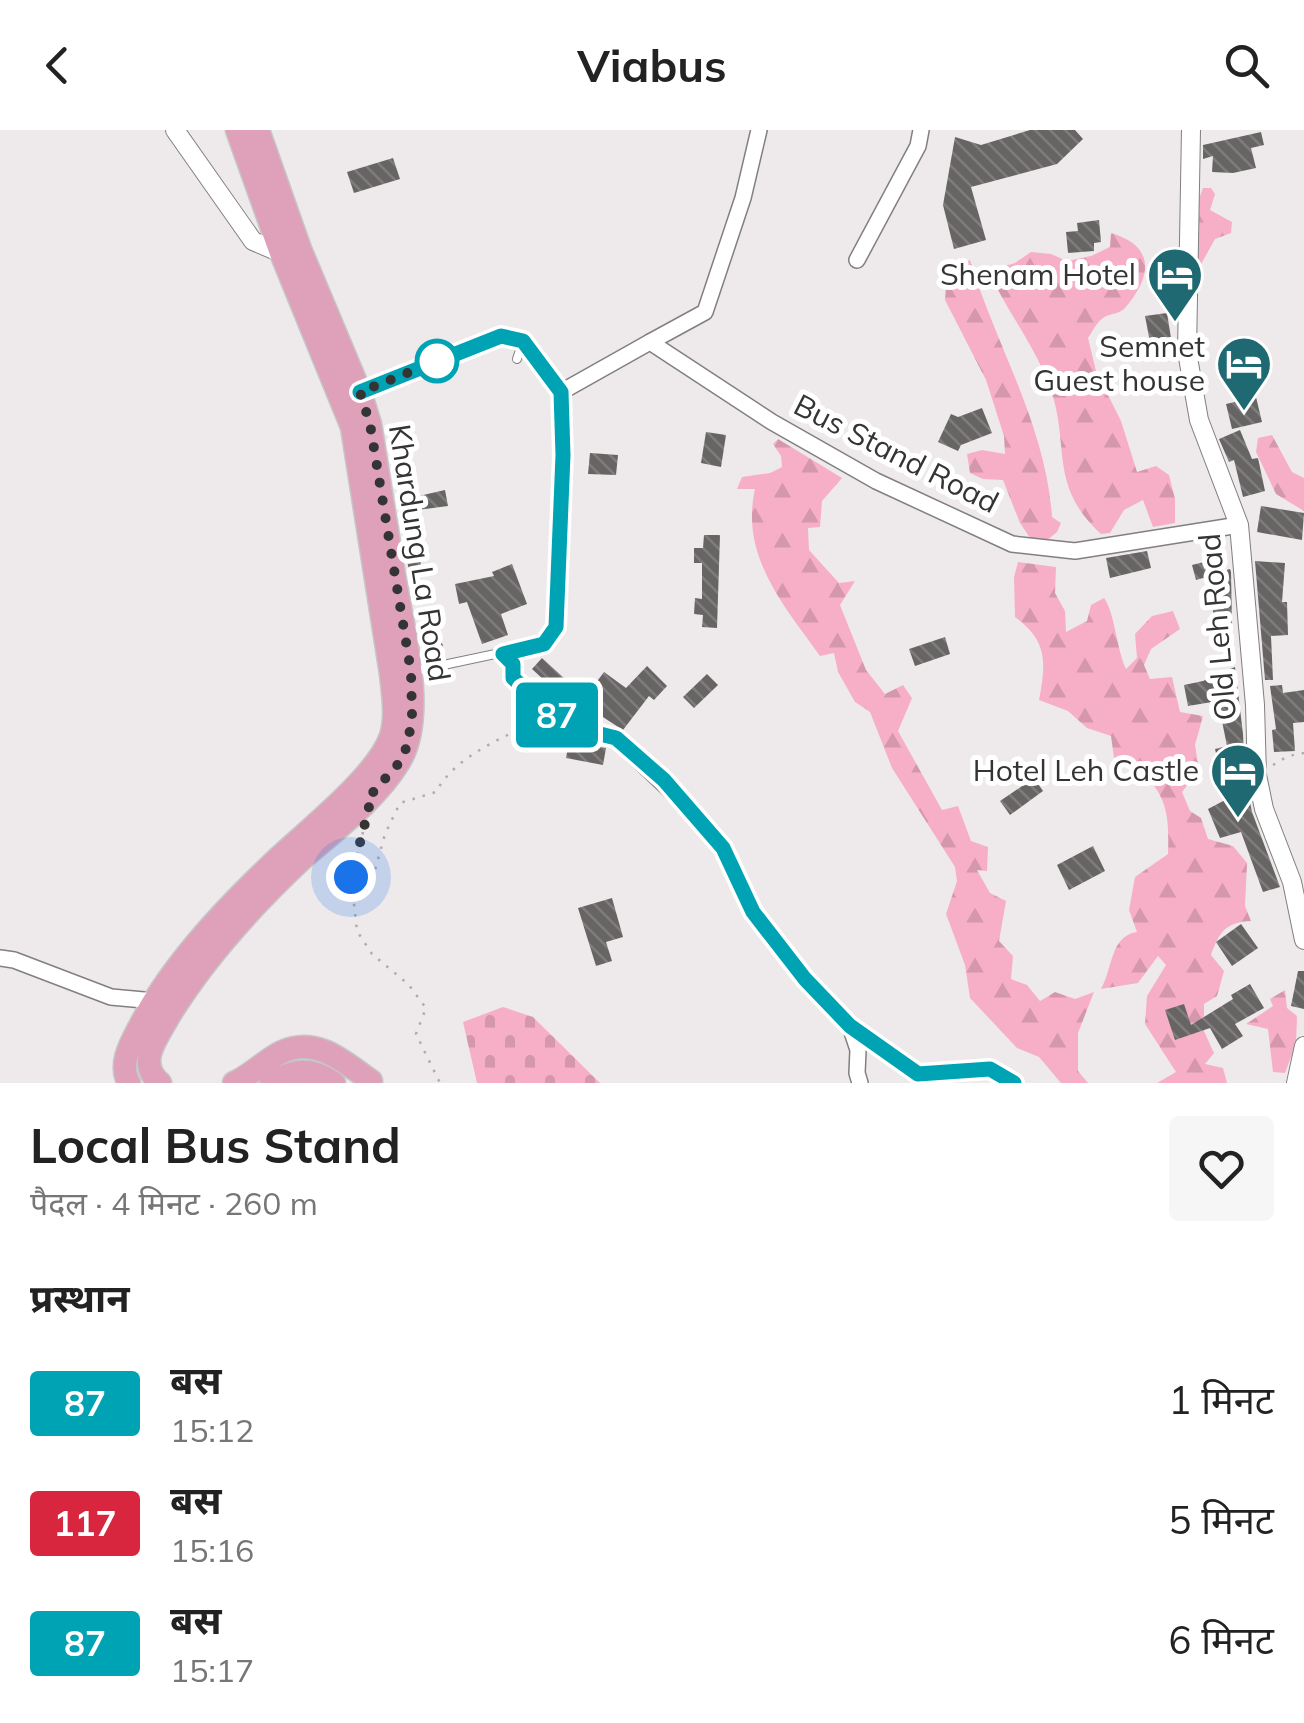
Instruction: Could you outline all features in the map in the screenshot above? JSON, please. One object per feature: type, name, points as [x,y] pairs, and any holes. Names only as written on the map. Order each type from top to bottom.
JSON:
[{"type":"main road","name":"Khardung La Road","points":[[129,1083],[124,1075],[125,1059],[155,1001],[184,960],[239,897],[370,769],[391,735],[394,713],[352,426],[236,130]]},
{"type":"main road","name":"Khardung La Road","points":[[160,1083],[151,1075],[150,1050],[190,984],[251,910],[400,762],[408,744],[412,714],[411,672],[370,424],[300,249],[258,130]]},
{"type":"main road","points":[[234,1083],[282,1052],[304,1046],[340,1058],[371,1080]]},
{"type":"main road","points":[[271,1083],[291,1072],[308,1070],[334,1083]]},
{"type":"street","points":[[175,130],[254,241],[282,254]]},
{"type":"street","points":[[561,392],[705,312],[743,198],[759,130]]},
{"type":"street","points":[[857,260],[918,146],[920,130]]},
{"type":"street","name":"Old Leh Road","points":[[1191,130],[1187,352],[1200,420],[1238,525],[1254,705],[1256,775],[1292,882],[1304,940]]},
{"type":"street","name":"Bus Stand Road","points":[[650,342],[772,422],[876,481],[1012,544],[1075,551],[1238,525]]},
{"type":"street","points":[[503,654],[513,664],[513,678],[552,713],[580,729],[616,738],[664,780],[723,848],[753,912],[805,979],[850,1026],[918,1074],[990,1069],[1014,1083]]},
{"type":"street","points":[[0,958],[111,998],[155,1001]]},
{"type":"street","points":[[850,1026],[858,1050],[860,1083]]},
{"type":"street","points":[[1296,1083],[1304,1046]]},
{"type":"lane","points":[[360,392],[501,336],[523,341],[561,392],[563,455],[556,627],[544,644],[411,672]]},
{"type":"lane","points":[[517,359],[523,341]]},
{"type":"path","points":[[351,877],[372,881],[385,834],[400,803],[436,792],[444,778],[482,750],[552,713]]},
{"type":"path","points":[[1256,775],[1288,756],[1304,753]]},
{"type":"path","points":[[367,799],[369,808],[351,877],[357,931],[372,954],[408,984],[426,1008],[416,1034],[440,1083]]},
{"type":"green space","points":[[1203,188],[1211,188],[1215,194],[1210,210],[1232,222],[1231,233],[1215,239],[1199,268],[1192,271],[1194,212]]},
{"type":"green space","points":[[1111,233],[1136,246],[1145,264],[1144,274],[1125,308],[1101,320],[1088,338],[1096,371],[1121,421],[1137,472],[1156,466],[1169,475],[1175,523],[1153,527],[1143,500],[1124,510],[1110,533],[1101,534],[1073,497],[1047,380],[989,271],[1015,263],[1031,252],[1067,261],[1091,256],[1110,247]]},
{"type":"green space","points":[[970,260],[1030,418],[1048,483],[1052,517],[1061,523],[1046,541],[1030,538],[1003,480],[983,479],[970,473],[967,454],[982,450],[1005,454],[1004,436],[986,380],[945,300],[947,272]]},
{"type":"green space","points":[[1272,435],[1292,472],[1304,478],[1304,511],[1276,494],[1256,452],[1258,438]]},
{"type":"green space","points":[[778,439],[842,478],[822,501],[820,527],[808,528],[809,550],[839,583],[855,581],[840,605],[866,670],[885,694],[903,685],[912,698],[898,731],[942,810],[958,806],[971,841],[988,847],[987,871],[977,870],[990,893],[1006,901],[999,941],[1013,956],[1011,979],[1027,985],[1040,1001],[1055,992],[1075,999],[1094,992],[1078,1033],[1078,1071],[1088,1083],[1061,1083],[1039,1057],[1017,1048],[970,998],[965,965],[946,914],[957,881],[955,867],[892,768],[870,712],[855,702],[838,672],[834,653],[820,656],[779,598],[759,558],[752,513],[755,489],[737,489],[742,477],[782,467],[781,456],[773,444]]},
{"type":"green space","points":[[1018,562],[1056,567],[1055,593],[1065,611],[1066,632],[1087,621],[1091,605],[1104,598],[1126,669],[1137,658],[1135,634],[1152,616],[1173,611],[1180,629],[1151,649],[1144,665],[1150,679],[1172,677],[1180,712],[1203,716],[1195,745],[1199,770],[1182,792],[1190,811],[1201,818],[1208,839],[1233,846],[1247,863],[1245,906],[1251,921],[1229,926],[1217,940],[1211,955],[1224,971],[1217,996],[1204,1004],[1204,1031],[1214,1053],[1205,1064],[1223,1068],[1227,1083],[1157,1083],[1176,1072],[1145,1024],[1147,996],[1166,965],[1158,956],[1138,983],[1101,989],[1117,946],[1137,932],[1129,910],[1135,877],[1168,854],[1166,811],[1158,792],[1143,774],[1147,765],[1132,771],[1114,758],[1111,736],[1087,728],[1068,711],[1039,700],[1042,654],[1034,635],[1015,617],[1014,577]]},
{"type":"green space","points":[[1285,990],[1287,1008],[1297,1016],[1296,1044],[1285,1073],[1273,1072],[1268,1029],[1246,1024],[1273,1006],[1270,999]]},
{"type":"green space","points":[[503,1007],[533,1017],[600,1083],[477,1083],[463,1022]]},
{"type":"building","points":[[1030,130],[1075,130],[1083,139],[1057,164],[971,187],[986,240],[954,249],[943,205],[955,137],[981,145]]},
{"type":"building","points":[[1261,132],[1264,145],[1251,148],[1256,168],[1212,172],[1213,156],[1203,159],[1203,145]]},
{"type":"building","points":[[393,158],[400,179],[354,193],[347,172]]},
{"type":"building","points":[[1099,220],[1101,242],[1094,243],[1094,251],[1068,253],[1066,232],[1078,231],[1077,223]]},
{"type":"building","points":[[1167,313],[1171,338],[1150,342],[1145,316]]},
{"type":"building","name":"Semnet Guest house","points":[[1256,397],[1262,422],[1232,429],[1226,404]]},
{"type":"building","points":[[982,408],[992,433],[961,445],[958,451],[938,442],[951,414],[958,417]]},
{"type":"building","points":[[1240,430],[1252,459],[1258,458],[1265,491],[1243,497],[1234,460],[1229,462],[1219,439]]},
{"type":"building","points":[[706,432],[726,435],[721,467],[701,463]]},
{"type":"building","points":[[590,453],[618,455],[616,475],[588,474]]},
{"type":"building","points":[[445,490],[448,506],[410,511],[423,575],[410,577],[397,501]]},
{"type":"building","points":[[1261,506],[1304,513],[1302,540],[1257,532]]},
{"type":"building","points":[[704,535],[720,535],[717,628],[702,627],[703,615],[694,614],[695,598],[702,599],[702,563],[694,563],[694,548],[703,548]]},
{"type":"building","points":[[1147,551],[1151,568],[1110,578],[1106,558]]},
{"type":"building","points":[[1220,558],[1223,571],[1231,572],[1232,628],[1214,629],[1213,610],[1224,609],[1219,590],[1203,578],[1196,580],[1192,565]]},
{"type":"building","points":[[1255,561],[1285,563],[1282,602],[1287,602],[1288,635],[1271,636],[1273,680],[1265,680]]},
{"type":"building","points":[[512,564],[527,604],[501,614],[508,635],[482,644],[467,602],[459,604],[455,584],[494,576],[492,572]]},
{"type":"building","points":[[433,618],[443,646],[423,654],[418,623]]},
{"type":"building","points":[[945,637],[950,654],[915,666],[909,649]]},
{"type":"building","points":[[542,658],[578,691],[568,702],[532,669]]},
{"type":"building","points":[[647,666],[667,686],[654,700],[649,696],[623,730],[581,703],[604,672],[626,688]]},
{"type":"building","points":[[1235,667],[1252,812],[1280,887],[1263,892],[1241,832],[1220,838],[1208,809],[1227,799],[1215,749],[1227,746],[1218,701],[1188,706],[1184,685]]},
{"type":"building","points":[[707,674],[718,685],[694,708],[683,697]]},
{"type":"building","points":[[1282,685],[1283,693],[1304,690],[1304,722],[1293,723],[1295,751],[1274,752],[1272,730],[1276,729],[1270,686]]},
{"type":"building","points":[[569,742],[606,748],[603,765],[566,758]]},
{"type":"building","points":[[1034,778],[1043,791],[1010,815],[1000,801]]},
{"type":"building","points":[[1093,846],[1105,871],[1069,890],[1057,865]]},
{"type":"building","points":[[612,898],[623,937],[606,942],[612,961],[596,966],[578,908]]},
{"type":"building","points":[[1241,924],[1258,948],[1232,966],[1216,942]]},
{"type":"building","points":[[1298,971],[1304,971],[1304,1009],[1291,1006]]},
{"type":"building","points":[[1250,984],[1264,1008],[1235,1024],[1243,1036],[1222,1049],[1210,1028],[1175,1040],[1165,1010],[1184,1004],[1191,1025]]},
{"type":"bus line","name":"87","points":[[360,392],[501,336],[523,341],[561,392],[563,455],[556,627],[544,644],[503,654],[513,664],[513,678],[552,713],[580,729],[616,738],[664,780],[723,848],[753,912],[805,979],[850,1026],[918,1074],[990,1069],[1014,1083]]},
{"type":"place","name":"Shenam Hotel","points":[[1175,324]]},
{"type":"place","name":"Semnet Guest house","points":[[1244,413]]},
{"type":"place","name":"Hotel Leh Castle","points":[[1238,820]]},
{"type":"route","points":[[351,877],[369,808],[367,799],[400,762],[408,744],[412,714],[411,672],[370,424],[360,392],[437,361]]}]
